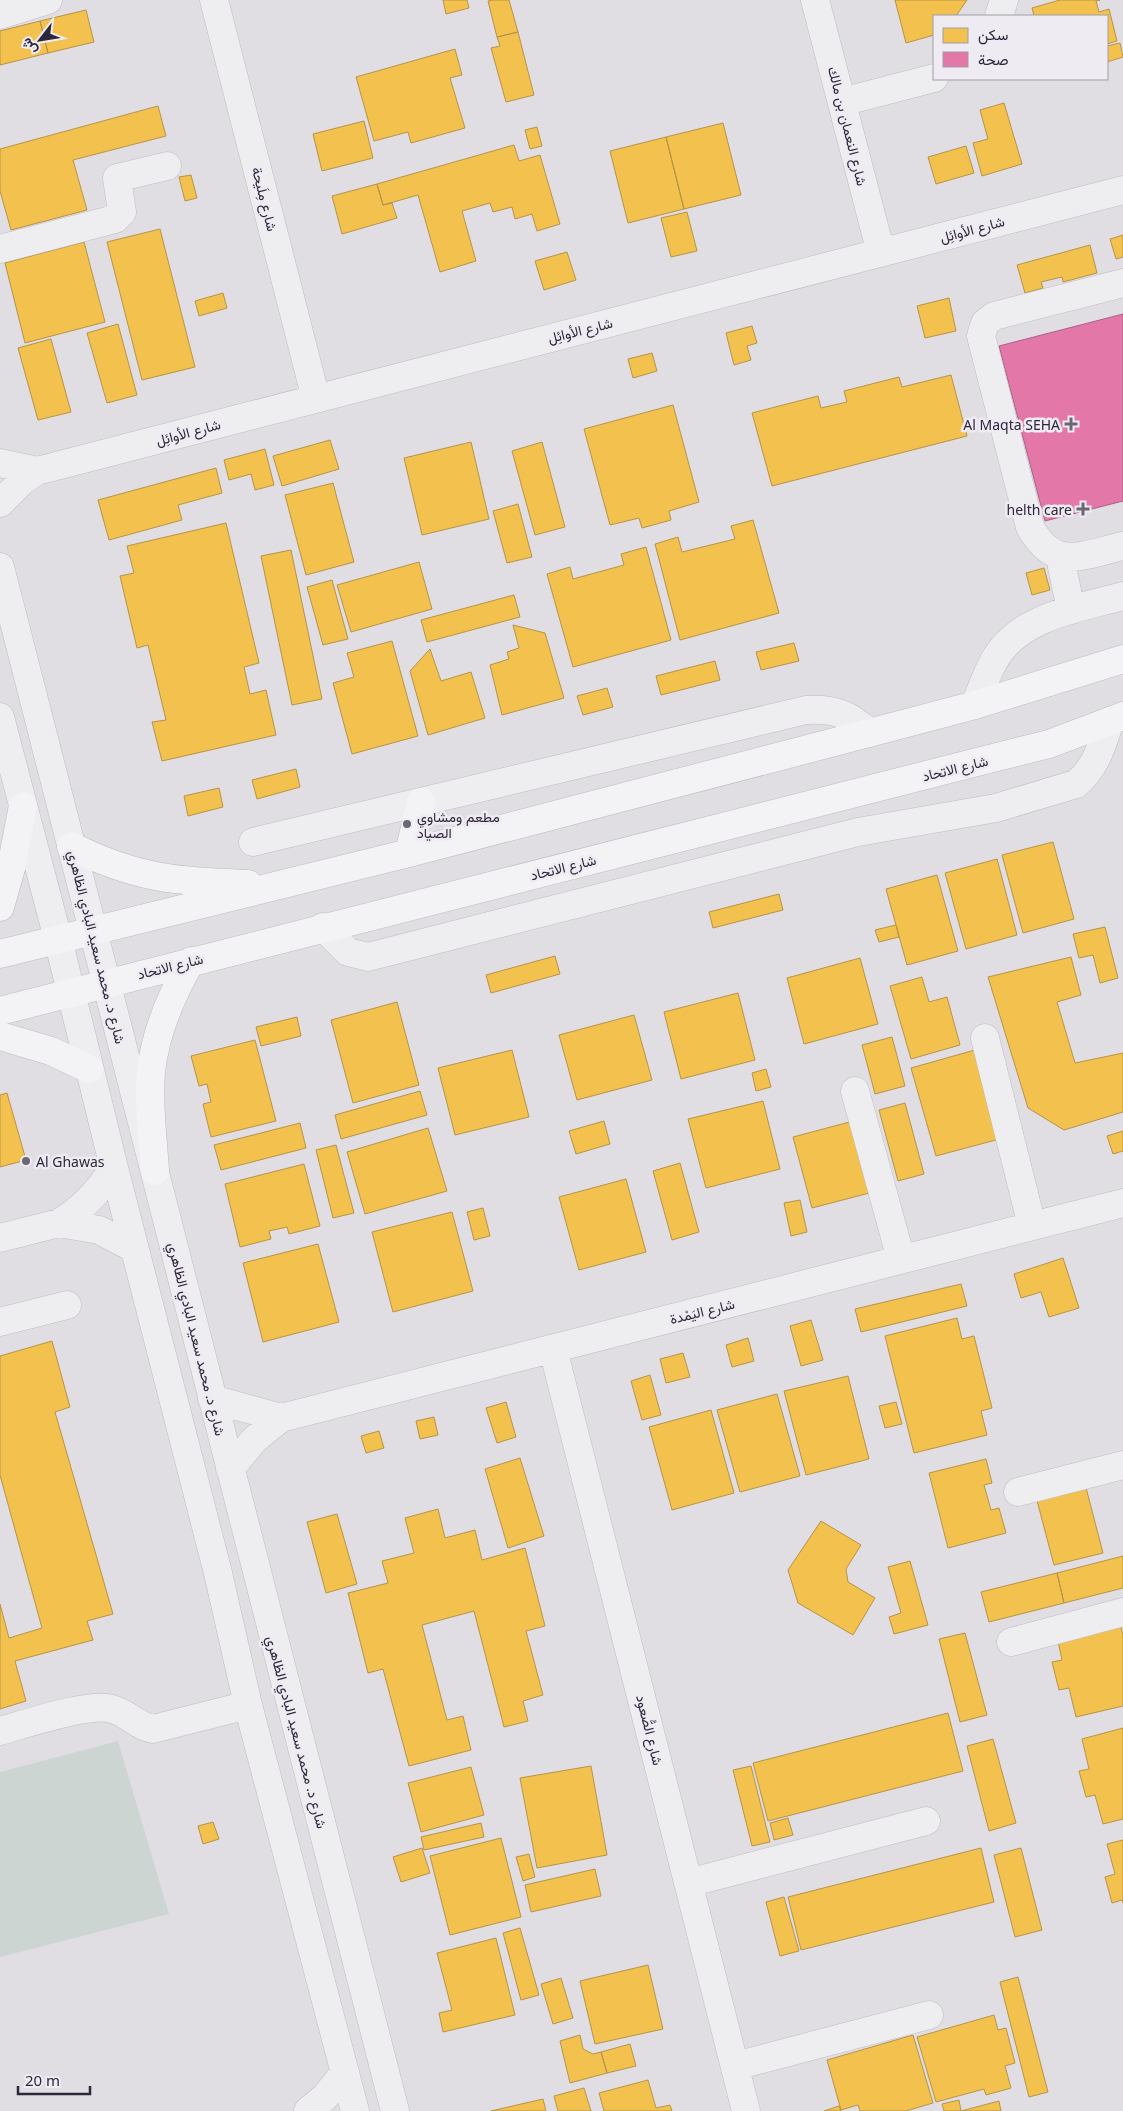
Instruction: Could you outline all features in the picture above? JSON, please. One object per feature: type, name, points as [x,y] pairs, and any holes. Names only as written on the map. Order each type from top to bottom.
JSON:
[{"type":"main road","points":[[0,954],[409,854],[975,705],[1123,659]]},
{"type":"main road","name":"شارع الاتحاد","points":[[0,1011],[323,927],[1049,744],[1117,719]]},
{"type":"main road","points":[[409,854],[421,802]]},
{"type":"main road","points":[[0,907],[11,868],[23,806]]},
{"type":"main road","points":[[71,846],[103,862],[180,882],[282,885]]},
{"type":"main road","points":[[155,1172],[150,1096],[151,1069],[163,1020],[191,961]]},
{"type":"main road","points":[[0,1036],[51,1051],[90,1069]]},
{"type":"street","points":[[0,15],[48,0]]},
{"type":"street","name":"شارع مِلَيحة","points":[[214,0],[316,399]]},
{"type":"street","name":"شارع النعمان بن مالك","points":[[816,0],[881,253]]},
{"type":"street","points":[[999,15],[1004,0]]},
{"type":"street","points":[[842,102],[933,78]]},
{"type":"street","points":[[0,249],[115,219],[122,212],[117,178],[168,166]]},
{"type":"street","name":"شارع الأوائِل","points":[[0,503],[22,480],[37,471],[1123,190]]},
{"type":"street","points":[[1123,283],[994,316],[985,323],[981,336],[1030,527],[1044,546],[1060,557],[1070,557],[1123,546]]},
{"type":"street","name":"شارع الأوائِل","points":[[0,463],[37,471]]},
{"type":"street","points":[[1060,557],[1070,610]]},
{"type":"street","name":"شارع د. محمد سعيد البادي الظاهري","points":[[0,567],[395,2111]]},
{"type":"street","points":[[975,705],[995,659],[1012,638],[1034,624],[1070,610],[1123,596]]},
{"type":"street","points":[[253,842],[806,710],[824,708],[841,712],[857,721],[869,733]]},
{"type":"street","points":[[0,717],[218,1573],[248,1705],[355,2111]]},
{"type":"street","points":[[323,927],[348,952],[368,957],[858,832],[996,808],[1076,784],[1085,777],[1097,758],[1117,719]]},
{"type":"street","points":[[985,1038],[1032,1226]]},
{"type":"street","points":[[855,1091],[900,1259]]},
{"type":"street","points":[[0,1238],[59,1223],[91,1200],[114,1168]]},
{"type":"street","name":"شارع اليَمْدة","points":[[230,1469],[254,1440],[280,1418],[900,1259],[1122,1205]]},
{"type":"street","points":[[59,1223],[99,1230],[134,1248]]},
{"type":"street","points":[[0,1322],[67,1305]]},
{"type":"street","name":"شارع الصُّعود","points":[[553,1349],[746,2111]]},
{"type":"street","name":"شارع اليَمْدة","points":[[212,1399],[280,1418]]},
{"type":"street","points":[[1018,1492],[1123,1465]]},
{"type":"street","points":[[218,1573],[227,1578],[238,1579],[248,1575],[255,1566]]},
{"type":"street","points":[[1011,1642],[1123,1612]]},
{"type":"street","points":[[0,1730],[102,1707],[120,1712],[139,1726],[153,1729],[248,1705]]},
{"type":"street","points":[[688,1883],[926,1821]]},
{"type":"street","points":[[735,2066],[929,2015]]},
{"type":"street","points":[[308,2111],[325,2097],[345,2072]]},
{"type":"shaded area","points":[[118,1741],[169,1914],[0,1957],[0,1772]]},
{"type":"building: سكن","points":[[443,0],[467,0],[469,8],[446,14]]},
{"type":"building: سكن","points":[[509,0],[518,32],[497,37],[488,1]]},
{"type":"building: سكن","points":[[895,0],[967,0],[957,15],[933,15],[933,35],[906,43]]},
{"type":"building: سكن","points":[[1060,0],[1100,0],[1096,1],[1099,12],[1109,9],[1117,41],[1108,44],[1108,15],[1034,15],[1032,8]]},
{"type":"building: سكن","points":[[86,10],[94,42],[48,53],[40,21]]},
{"type":"building: سكن","points":[[40,21],[48,53],[0,65],[0,31]]},
{"type":"building: سكن","points":[[518,32],[534,95],[506,102],[491,48],[500,46],[497,37]]},
{"type":"building: سكن","points":[[1120,43],[1123,57],[1108,62],[1108,46]]},
{"type":"building: سكن","points":[[455,49],[462,75],[450,78],[465,128],[411,143],[408,132],[374,141],[356,77]]},
{"type":"building: سكن","points":[[1004,103],[1022,164],[982,176],[973,143],[988,139],[980,110]]},
{"type":"building: سكن","points":[[158,106],[166,136],[73,160],[87,210],[11,230],[0,191],[0,149]]},
{"type":"building: سكن","points":[[364,121],[373,158],[322,171],[313,134]]},
{"type":"building: سكن","points":[[723,123],[741,195],[684,209],[666,137]]},
{"type":"building: سكن","points":[[537,127],[542,146],[530,149],[525,130]]},
{"type":"building: سكن","points":[[666,137],[684,209],[628,223],[610,151]]},
{"type":"building: سكن","points":[[514,145],[519,161],[540,155],[560,224],[537,231],[532,214],[515,219],[512,207],[493,212],[490,203],[462,211],[476,261],[440,272],[418,195],[383,205],[377,184]]},
{"type":"building: سكن","points":[[966,146],[974,173],[936,184],[928,157]]},
{"type":"building: سكن","points":[[191,175],[197,198],[185,201],[179,177]]},
{"type":"building: سكن","points":[[377,184],[383,205],[392,203],[397,218],[342,234],[332,196]]},
{"type":"building: سكن","points":[[687,212],[697,251],[671,257],[661,218]]},
{"type":"building: سكن","points":[[160,229],[195,367],[142,380],[107,242]]},
{"type":"building: سكن","points":[[1123,235],[1123,257],[1116,259],[1110,239]]},
{"type":"building: سكن","points":[[84,242],[105,322],[25,343],[5,263]]},
{"type":"building: سكن","points":[[1090,245],[1097,273],[1063,282],[1062,277],[1041,282],[1043,288],[1025,293],[1017,265]]},
{"type":"building: سكن","points":[[567,252],[576,280],[544,290],[535,261]]},
{"type":"building: سكن","points":[[223,293],[227,308],[199,316],[195,301]]},
{"type":"building: سكن","points":[[949,298],[956,331],[925,338],[917,306]]},
{"type":"building: سكن","points":[[118,324],[137,395],[107,403],[87,333]]},
{"type":"building: سكن","points":[[752,326],[757,343],[747,346],[751,360],[734,365],[726,333]]},
{"type":"building: سكن","points":[[51,339],[71,412],[38,420],[18,348]]},
{"type":"building: سكن","points":[[652,353],[657,371],[633,378],[628,359]]},
{"type":"building: سكن","points":[[951,375],[967,436],[772,486],[752,413],[818,396],[821,408],[847,402],[844,391],[899,377],[902,387]]},
{"type":"building: سكن","points":[[673,405],[699,502],[669,511],[671,520],[642,528],[639,518],[610,525],[584,429]]},
{"type":"building: سكن","points":[[330,440],[339,469],[282,486],[273,456]]},
{"type":"building: سكن","points":[[471,442],[489,519],[422,535],[404,458]]},
{"type":"building: سكن","points":[[542,442],[565,527],[535,535],[512,451]]},
{"type":"building: سكن","points":[[265,449],[274,485],[255,490],[251,474],[229,480],[224,460]]},
{"type":"building: سكن","points":[[216,468],[222,493],[178,505],[182,520],[109,540],[98,500]]},
{"type":"building: سكن","points":[[333,483],[354,562],[306,575],[285,495]]},
{"type":"building: سكن","points":[[518,504],[532,557],[507,563],[493,511]]},
{"type":"building: سكن","points":[[753,520],[779,613],[680,640],[655,544],[678,537],[682,552],[735,539],[731,526]]},
{"type":"building: سكن","points":[[226,523],[259,663],[244,667],[250,694],[266,690],[276,735],[162,761],[152,722],[166,720],[148,645],[137,648],[120,576],[134,573],[127,546]]},
{"type":"building: سكن","points":[[646,547],[671,640],[573,667],[547,574],[570,567],[573,579],[624,565],[621,554]]},
{"type":"building: سكن","points":[[291,550],[322,699],[292,705],[261,556]]},
{"type":"building: سكن","points":[[419,562],[432,609],[351,632],[337,585]]},
{"type":"building: سكن","points":[[1044,568],[1050,590],[1032,595],[1026,573]]},
{"type":"building: سكن","points":[[332,580],[348,639],[323,645],[307,587]]},
{"type":"building: سكن","points":[[514,595],[520,617],[427,642],[421,620]]},
{"type":"building: سكن","points":[[513,625],[545,633],[564,698],[502,715],[490,665],[509,659],[507,652],[519,648]]},
{"type":"building: سكن","points":[[392,641],[418,736],[352,754],[333,683],[354,677],[347,653]]},
{"type":"building: سكن","points":[[794,643],[799,661],[761,670],[756,652]]},
{"type":"building: سكن","points":[[430,649],[441,681],[471,672],[485,718],[428,735],[410,671]]},
{"type":"building: سكن","points":[[715,661],[720,680],[661,695],[656,676]]},
{"type":"building: سكن","points":[[607,688],[613,707],[583,715],[577,696]]},
{"type":"building: سكن","points":[[296,769],[300,787],[257,799],[252,780]]},
{"type":"building: سكن","points":[[219,788],[223,807],[188,816],[184,796]]},
{"type":"building: سكن","points":[[1053,842],[1074,919],[1023,933],[1002,855]]},
{"type":"building: سكن","points":[[997,859],[1017,935],[966,949],[945,873]]},
{"type":"building: سكن","points":[[937,875],[958,951],[907,965],[886,889]]},
{"type":"building: سكن","points":[[779,894],[783,910],[713,928],[709,912]]},
{"type":"building: سكن","points":[[896,925],[899,937],[879,942],[875,930]]},
{"type":"building: سكن","points":[[1105,927],[1118,978],[1100,983],[1093,955],[1079,958],[1073,934]]},
{"type":"building: سكن","points":[[555,956],[560,974],[491,993],[486,975]]},
{"type":"building: سكن","points":[[1071,957],[1081,995],[1057,1002],[1075,1063],[1123,1053],[1123,1112],[1064,1130],[1028,1108],[988,977]]},
{"type":"building: سكن","points":[[860,958],[878,1024],[804,1044],[787,978]]},
{"type":"building: سكن","points":[[922,977],[929,1002],[947,997],[960,1045],[911,1059],[890,986]]},
{"type":"building: سكن","points":[[738,993],[755,1060],[681,1079],[664,1012]]},
{"type":"building: سكن","points":[[397,1002],[419,1085],[353,1103],[331,1020]]},
{"type":"building: سكن","points":[[634,1015],[652,1080],[577,1100],[559,1035]]},
{"type":"building: سكن","points":[[297,1017],[301,1036],[261,1046],[256,1027]]},
{"type":"building: سكن","points":[[892,1037],[905,1086],[875,1094],[862,1045]]},
{"type":"building: سكن","points":[[255,1040],[276,1121],[211,1137],[203,1104],[211,1102],[207,1084],[199,1086],[191,1056]]},
{"type":"building: سكن","points":[[982,1048],[1007,1137],[936,1156],[911,1068]]},
{"type":"building: سكن","points":[[512,1050],[529,1117],[455,1135],[438,1068]]},
{"type":"building: سكن","points":[[766,1069],[771,1087],[756,1091],[752,1073]]},
{"type":"building: سكن","points":[[420,1091],[427,1115],[341,1139],[335,1115]]},
{"type":"building: سكن","points":[[7,1093],[26,1160],[0,1167],[0,1095]]},
{"type":"building: سكن","points":[[763,1101],[780,1169],[706,1188],[688,1119]]},
{"type":"building: سكن","points":[[905,1103],[924,1174],[898,1181],[879,1110]]},
{"type":"building: سكن","points":[[857,1120],[877,1191],[812,1208],[793,1137]]},
{"type":"building: سكن","points":[[604,1121],[610,1144],[576,1154],[569,1131]]},
{"type":"building: سكن","points":[[300,1123],[306,1148],[221,1170],[214,1145]]},
{"type":"building: سكن","points":[[428,1128],[447,1191],[365,1214],[347,1152]]},
{"type":"building: سكن","points":[[1123,1131],[1123,1151],[1113,1154],[1107,1136]]},
{"type":"building: سكن","points":[[336,1145],[354,1213],[333,1218],[316,1150]]},
{"type":"building: سكن","points":[[680,1163],[699,1232],[672,1240],[653,1171]]},
{"type":"building: سكن","points":[[304,1164],[320,1226],[289,1234],[287,1227],[269,1231],[271,1239],[240,1247],[225,1184]]},
{"type":"building: سكن","points":[[626,1179],[646,1252],[579,1270],[559,1197]]},
{"type":"building: سكن","points":[[800,1200],[807,1232],[791,1236],[784,1203]]},
{"type":"building: سكن","points":[[483,1208],[490,1236],[474,1240],[467,1212]]},
{"type":"building: سكن","points":[[452,1212],[473,1291],[393,1312],[372,1232]]},
{"type":"building: سكن","points":[[318,1244],[339,1322],[263,1342],[243,1263]]},
{"type":"building: سكن","points":[[1063,1258],[1079,1308],[1049,1317],[1041,1292],[1021,1298],[1014,1274]]},
{"type":"building: سكن","points":[[961,1284],[967,1306],[861,1332],[855,1309]]},
{"type":"building: سكن","points":[[957,1318],[962,1339],[974,1336],[992,1408],[981,1411],[987,1435],[914,1453],[885,1336]]},
{"type":"building: سكن","points":[[811,1320],[823,1360],[801,1366],[790,1326]]},
{"type":"building: سكن","points":[[748,1338],[754,1361],[732,1367],[726,1345]]},
{"type":"building: سكن","points":[[52,1341],[70,1407],[55,1412],[113,1614],[87,1621],[93,1640],[15,1661],[26,1701],[0,1709],[0,1604],[9,1638],[42,1628],[0,1475],[0,1356]]},
{"type":"building: سكن","points":[[683,1353],[690,1377],[666,1383],[660,1359]]},
{"type":"building: سكن","points":[[650,1375],[661,1415],[642,1420],[631,1381]]},
{"type":"building: سكن","points":[[848,1376],[869,1459],[806,1475],[784,1391]]},
{"type":"building: سكن","points":[[777,1394],[800,1476],[740,1492],[717,1410]]},
{"type":"building: سكن","points":[[506,1402],[516,1437],[497,1443],[486,1408]]},
{"type":"building: سكن","points":[[896,1402],[902,1424],[885,1428],[879,1406]]},
{"type":"building: سكن","points":[[711,1410],[734,1493],[672,1510],[649,1427]]},
{"type":"building: سكن","points":[[434,1417],[438,1435],[420,1439],[416,1421]]},
{"type":"building: سكن","points":[[379,1431],[384,1448],[366,1453],[361,1436]]},
{"type":"building: سكن","points":[[520,1458],[544,1536],[508,1548],[485,1469]]},
{"type":"building: سكن","points":[[986,1459],[992,1483],[984,1485],[991,1510],[999,1508],[1006,1533],[948,1548],[929,1473]]},
{"type":"building: سكن","points":[[1084,1480],[1103,1553],[1054,1565],[1035,1493]]},
{"type":"building: سكن","points":[[438,1509],[445,1538],[475,1530],[482,1560],[525,1548],[545,1626],[526,1631],[543,1695],[523,1701],[528,1721],[504,1727],[474,1611],[422,1625],[447,1720],[463,1716],[471,1750],[409,1766],[383,1669],[368,1673],[348,1593],[388,1583],[382,1561],[414,1553],[405,1518]]},
{"type":"building: سكن","points":[[337,1514],[357,1584],[326,1593],[307,1522]]},
{"type":"building: سكن","points":[[821,1521],[861,1545],[846,1569],[848,1582],[875,1598],[853,1635],[798,1603],[788,1570]]},
{"type":"building: سكن","points":[[1123,1556],[1123,1588],[1064,1603],[1057,1573]]},
{"type":"building: سكن","points":[[910,1561],[928,1625],[894,1634],[889,1617],[901,1613],[888,1567]]},
{"type":"building: سكن","points":[[1057,1573],[1064,1603],[989,1622],[981,1592]]},
{"type":"building: سكن","points":[[1118,1616],[1123,1635],[1123,1706],[1076,1717],[1069,1688],[1059,1690],[1052,1662],[1062,1660],[1056,1632]]},
{"type":"building: سكن","points":[[965,1633],[987,1715],[960,1722],[939,1639]]},
{"type":"building: سكن","points":[[948,1713],[963,1771],[768,1821],[753,1763]]},
{"type":"building: سكن","points":[[1123,1728],[1123,1819],[1103,1824],[1095,1795],[1086,1797],[1079,1771],[1089,1769],[1082,1739]]},
{"type":"building: سكن","points":[[993,1739],[1016,1823],[989,1831],[967,1746]]},
{"type":"building: سكن","points":[[591,1766],[607,1855],[537,1868],[520,1778]]},
{"type":"building: سكن","points":[[751,1766],[770,1842],[752,1846],[733,1770]]},
{"type":"building: سكن","points":[[471,1767],[484,1815],[421,1832],[408,1783]]},
{"type":"building: سكن","points":[[788,1818],[793,1835],[774,1840],[770,1823]]},
{"type":"building: سكن","points":[[213,1822],[219,1839],[203,1844],[198,1826]]},
{"type":"building: سكن","points":[[481,1823],[484,1837],[424,1850],[421,1837]]},
{"type":"building: سكن","points":[[501,1838],[521,1917],[450,1935],[430,1856]]},
{"type":"building: سكن","points":[[1123,1840],[1123,1903],[1122,1900],[1112,1903],[1105,1877],[1115,1874],[1107,1844]]},
{"type":"building: سكن","points":[[422,1848],[430,1873],[401,1882],[393,1857]]},
{"type":"building: سكن","points":[[981,1848],[994,1902],[801,1950],[788,1897]]},
{"type":"building: سكن","points":[[1021,1848],[1042,1930],[1015,1937],[994,1855]]},
{"type":"building: سكن","points":[[529,1854],[535,1877],[523,1881],[516,1857]]},
{"type":"building: سكن","points":[[595,1869],[601,1896],[531,1912],[525,1885]]},
{"type":"building: سكن","points":[[784,1897],[799,1951],[780,1956],[766,1902]]},
{"type":"building: سكن","points":[[520,1928],[539,1995],[521,2000],[503,1933]]},
{"type":"building: سكن","points":[[496,1938],[515,2015],[443,2032],[439,2013],[452,2010],[437,1953]]},
{"type":"building: سكن","points":[[648,1965],[663,2029],[595,2044],[580,1981]]},
{"type":"building: سكن","points":[[1018,1977],[1048,2092],[1029,2097],[1000,1982]]},
{"type":"building: سكن","points":[[561,1978],[573,2018],[553,2024],[541,1984]]},
{"type":"building: سكن","points":[[994,2015],[998,2030],[1006,2028],[1015,2063],[1005,2066],[1011,2088],[986,2095],[984,2089],[936,2102],[917,2037]]},
{"type":"building: سكن","points":[[580,2035],[583,2049],[593,2054],[601,2052],[607,2073],[570,2083],[560,2041]]},
{"type":"building: سكن","points":[[913,2035],[933,2103],[906,2111],[860,2111],[858,2105],[841,2110],[827,2060]]},
{"type":"building: سكن","points":[[630,2044],[636,2066],[607,2073],[601,2052]]},
{"type":"building: سكن","points":[[648,2080],[656,2108],[670,2105],[672,2111],[604,2111],[599,2093]]},
{"type":"building: سكن","points":[[584,2088],[591,2111],[558,2111],[554,2096]]},
{"type":"building: سكن","points":[[543,2099],[546,2111],[491,2111]]},
{"type":"building: سكن","points":[[959,2100],[961,2111],[944,2111],[942,2104]]},
{"type":"building: سكن","points":[[999,2101],[1001,2111],[961,2111]]},
{"type":"building: سكن","points":[[839,2106],[841,2111],[824,2111]]},
{"type":"building: صحة","name":"Al Maqta SEHA","points":[[1123,314],[1123,501],[1045,521],[999,346]]},
{"type":"place","name":"Al Maqta SEHA","points":[[1071,424]]},
{"type":"place","name":"helth care","points":[[1083,509]]},
{"type":"place","name":"مطعم ومشاوي الصياد","points":[[407,824]]},
{"type":"place","name":"Al Ghawas","points":[[26,1161]]}]
